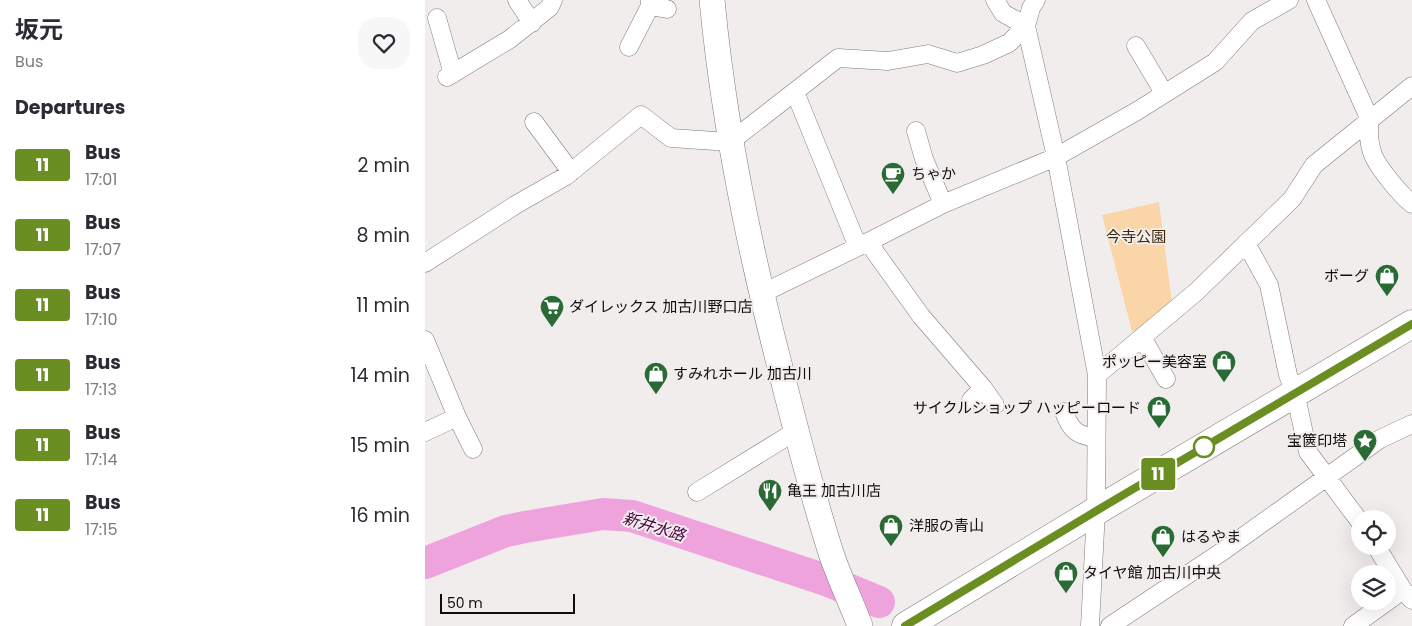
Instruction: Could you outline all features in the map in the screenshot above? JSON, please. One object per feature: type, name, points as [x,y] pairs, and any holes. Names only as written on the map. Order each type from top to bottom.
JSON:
[{"type":"highway","points":[[905,626],[1412,324]]},
{"type":"street","points":[[517,0],[532,23]]},
{"type":"street","points":[[437,18],[450,76],[532,23],[550,7],[553,0]]},
{"type":"street","points":[[712,0],[730,142],[761,294],[796,430],[831,554],[861,626]]},
{"type":"street","points":[[995,0],[1003,13],[1026,26]]},
{"type":"street","points":[[1036,0],[1031,8],[1026,26],[1056,156],[1097,375],[1096,511],[1090,626]]},
{"type":"street","points":[[761,294],[943,204],[1056,156],[1137,111],[1215,62],[1252,21],[1289,0]]},
{"type":"street","points":[[1316,0],[1370,120],[1369,130],[1373,156],[1399,193],[1412,204]]},
{"type":"street","points":[[629,47],[656,5]]},
{"type":"street","points":[[425,263],[571,172],[641,115],[671,138],[730,142],[839,58],[888,61],[928,54],[957,63],[983,55],[1009,43],[1026,26]]},
{"type":"street","points":[[1136,46],[1164,93]]},
{"type":"street","points":[[1097,375],[1197,292],[1292,199],[1314,165],[1412,86]]},
{"type":"street","points":[[795,92],[864,244],[875,252],[916,320],[977,394],[995,405]]},
{"type":"street","points":[[534,122],[571,172]]},
{"type":"street","points":[[916,130],[924,159],[943,204]]},
{"type":"street","points":[[1246,243],[1269,285],[1288,375],[1295,392],[1308,452],[1351,510]]},
{"type":"street","points":[[1142,337],[1167,379]]},
{"type":"street","points":[[425,340],[457,417],[473,448]]},
{"type":"street","points":[[1064,412],[1069,427],[1085,436],[1097,438]]},
{"type":"street","points":[[425,432],[457,417]]},
{"type":"street","points":[[1110,626],[1223,551],[1380,439],[1412,424]]},
{"type":"street","points":[[697,492],[796,430]]},
{"type":"street","points":[[1353,626],[1408,595],[1382,555]]},
{"type":"green space","name":"今寺公園","points":[[1159,202],[1172,303],[1134,339],[1102,215]]},
{"type":"waterway","name":"新井水路","points":[[425,563],[506,531],[603,514],[632,516],[826,580],[879,602]]},
{"type":"bus line","name":"11","points":[[905,626],[1412,324]]},
{"type":"place","name":"ちゃか","points":[[893,195]]},
{"type":"place","name":"ボーグ","points":[[1387,297]]},
{"type":"place","name":"ダイレックス 加古川野口店","points":[[552,328]]},
{"type":"place","name":"ポッピー美容室","points":[[1224,383]]},
{"type":"place","name":"すみれホール 加古川","points":[[656,395]]},
{"type":"place","name":"サイクルショップ ハッピーロード","points":[[1159,429]]},
{"type":"place","name":"宝篋印塔","points":[[1365,462]]},
{"type":"place","name":"亀王 加古川店","points":[[770,512]]},
{"type":"place","name":"洋服の青山","points":[[891,547]]},
{"type":"place","name":"はるやま","points":[[1163,558]]},
{"type":"place","name":"タイヤ館 加古川中央","points":[[1066,594]]}]
